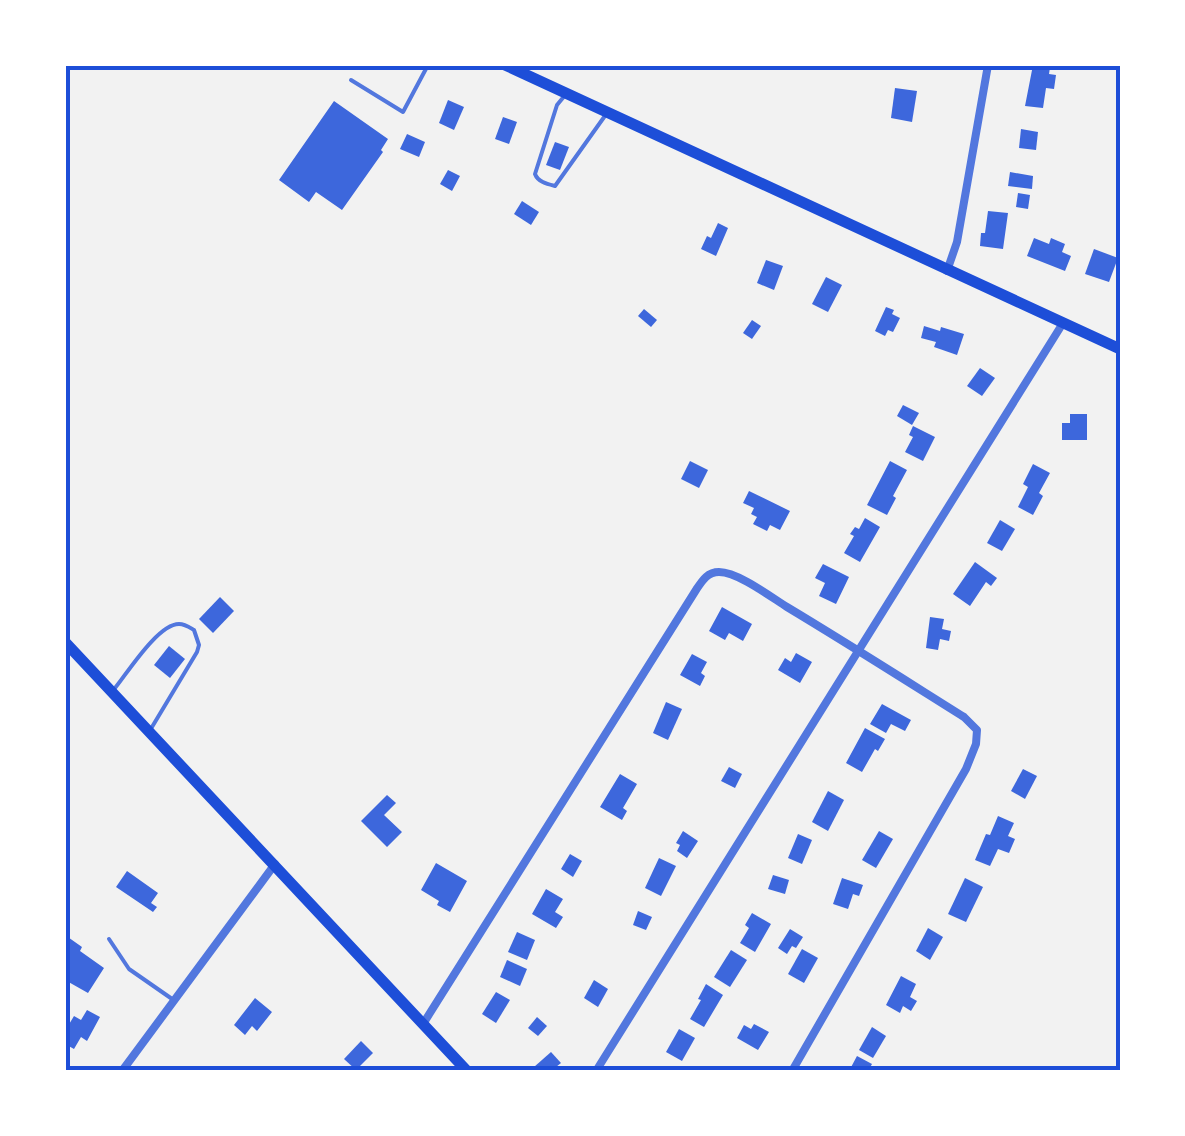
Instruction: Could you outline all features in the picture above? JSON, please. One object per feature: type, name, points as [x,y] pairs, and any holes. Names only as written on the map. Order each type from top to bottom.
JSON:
[{"type":"main road","points":[[505,65],[1120,349]]},
{"type":"main road","points":[[65,642],[467,1071]]},
{"type":"street","points":[[947,271],[957,242],[988,65]]},
{"type":"street","points":[[596,1071],[1062,323]]},
{"type":"street","points":[[423,1024],[696,590],[712,574],[725,573],[964,717],[975,726],[978,739],[966,769],[792,1071]]},
{"type":"street","points":[[122,1071],[275,864]]},
{"type":"lane","points":[[351,80],[403,112],[428,65]]},
{"type":"lane","points":[[566,94],[557,106],[535,174],[545,183],[555,186],[607,113]]},
{"type":"lane","points":[[112,691],[169,626],[182,623],[194,630],[197,652],[149,731]]},
{"type":"lane","points":[[108,939],[129,969],[174,1001]]},
{"type":"building","points":[[1033,65],[1050,67],[1049,74],[1056,75],[1054,89],[1046,88],[1043,108],[1025,106]]},
{"type":"building","points":[[895,88],[917,91],[912,122],[891,118]]},
{"type":"building","points":[[448,100],[464,107],[454,130],[439,123]]},
{"type":"building","points":[[334,101],[388,139],[342,210],[316,192],[309,202],[279,180]]},
{"type":"building","points":[[503,117],[517,122],[509,144],[495,139]]},
{"type":"building","points":[[1021,129],[1038,132],[1036,150],[1019,148]]},
{"type":"building","points":[[407,134],[425,142],[419,157],[400,149]]},
{"type":"building","points":[[555,142],[569,147],[560,170],[546,165]]},
{"type":"building","points":[[448,170],[460,176],[452,191],[440,184]]},
{"type":"building","points":[[1010,172],[1033,176],[1032,189],[1008,186]]},
{"type":"building","points":[[1018,193],[1030,195],[1028,209],[1016,207]]},
{"type":"building","points":[[522,201],[539,212],[531,225],[514,214]]},
{"type":"building","points":[[988,211],[1008,213],[1003,249],[980,246]]},
{"type":"building","points":[[718,223],[728,228],[716,256],[701,249]]},
{"type":"building","points":[[1034,238],[1049,244],[1051,238],[1065,244],[1062,252],[1071,256],[1065,271],[1027,256]]},
{"type":"building","points":[[1094,249],[1118,258],[1109,282],[1085,274]]},
{"type":"building","points":[[766,260],[783,266],[774,290],[757,283]]},
{"type":"building","points":[[826,277],[842,285],[828,312],[812,304]]},
{"type":"building","points":[[886,307],[900,318],[893,332],[888,330],[885,336],[875,331]]},
{"type":"building","points":[[644,309],[657,320],[651,327],[638,316]]},
{"type":"building","points":[[752,320],[761,326],[752,339],[743,333]]},
{"type":"building","points":[[924,326],[964,334],[957,355],[921,338]]},
{"type":"building","points":[[980,368],[995,378],[982,396],[967,386]]},
{"type":"building","points":[[903,405],[919,413],[912,425],[897,416]]},
{"type":"building","points":[[1070,414],[1087,414],[1087,440],[1062,440],[1062,423],[1070,423]]},
{"type":"building","points":[[913,426],[935,437],[923,461],[905,452],[913,437],[909,435]]},
{"type":"building","points":[[690,461],[708,470],[699,488],[681,479]]},
{"type":"building","points":[[890,461],[907,470],[887,515],[867,505]]},
{"type":"building","points":[[1033,464],[1050,473],[1033,515],[1018,507]]},
{"type":"building","points":[[749,491],[790,511],[780,530],[770,525],[767,531],[753,524],[757,517],[751,514],[754,508],[743,503]]},
{"type":"building","points":[[865,518],[880,527],[860,562],[844,553],[854,536],[850,534],[855,527],[859,529]]},
{"type":"building","points":[[1000,520],[1015,529],[1002,551],[987,543]]},
{"type":"building","points":[[975,562],[997,578],[991,586],[986,582],[970,606],[953,594]]},
{"type":"building","points":[[823,564],[849,577],[836,604],[819,596],[825,583],[815,578]]},
{"type":"building","points":[[220,597],[234,611],[213,633],[199,619]]},
{"type":"building","points":[[722,607],[752,624],[743,641],[729,633],[725,640],[709,631]]},
{"type":"building","points":[[930,617],[944,619],[942,629],[951,631],[949,641],[940,639],[938,650],[926,648]]},
{"type":"building","points":[[169,646],[185,659],[170,678],[154,665]]},
{"type":"building","points":[[796,653],[812,662],[800,683],[778,670],[785,658],[791,662]]},
{"type":"building","points":[[692,654],[707,662],[700,686],[680,675]]},
{"type":"building","points":[[666,702],[682,709],[668,740],[653,733]]},
{"type":"building","points":[[882,704],[911,720],[905,731],[891,724],[886,733],[870,724]]},
{"type":"building","points":[[865,728],[885,739],[862,772],[846,763]]},
{"type":"building","points":[[729,767],[742,774],[735,788],[721,781]]},
{"type":"building","points":[[1023,769],[1037,776],[1025,799],[1011,791]]},
{"type":"building","points":[[620,774],[637,784],[623,808],[627,811],[622,820],[600,807]]},
{"type":"building","points":[[828,791],[844,800],[828,831],[812,822]]},
{"type":"building","points":[[387,795],[396,803],[384,815],[402,832],[387,847],[361,821]]},
{"type":"building","points":[[998,816],[1014,823],[1008,836],[1015,839],[1009,853],[998,849],[990,866],[975,860]]},
{"type":"building","points":[[683,831],[698,841],[687,858],[677,851],[680,845],[676,843]]},
{"type":"building","points":[[879,831],[893,839],[876,868],[862,860]]},
{"type":"building","points":[[798,834],[812,840],[802,864],[788,858]]},
{"type":"building","points":[[570,854],[582,861],[573,877],[561,869]]},
{"type":"building","points":[[659,858],[676,866],[661,896],[645,888]]},
{"type":"building","points":[[436,863],[467,881],[450,912],[421,890]]},
{"type":"building","points":[[127,871],[158,893],[151,903],[157,907],[153,912],[116,887]]},
{"type":"building","points":[[773,875],[789,880],[785,894],[768,889]]},
{"type":"building","points":[[842,878],[863,885],[859,896],[853,894],[848,909],[833,904]]},
{"type":"building","points":[[965,878],[983,887],[966,922],[948,914]]},
{"type":"building","points":[[546,889],[563,899],[555,912],[563,917],[556,928],[532,914]]},
{"type":"building","points":[[638,911],[652,917],[646,930],[633,925]]},
{"type":"building","points":[[752,913],[771,924],[755,952],[740,943]]},
{"type":"building","points":[[928,928],[943,937],[930,960],[916,951]]},
{"type":"building","points":[[790,929],[803,937],[787,954],[778,948]]},
{"type":"building","points":[[517,932],[535,940],[527,960],[508,952]]},
{"type":"building","points":[[65,935],[104,968],[88,993],[65,980]]},
{"type":"building","points":[[802,949],[818,958],[804,983],[788,974]]},
{"type":"building","points":[[731,950],[747,960],[730,987],[714,977]]},
{"type":"building","points":[[507,960],[527,969],[520,986],[500,977]]},
{"type":"building","points":[[901,976],[916,984],[910,997],[917,1001],[911,1011],[903,1006],[900,1013],[886,1005]]},
{"type":"building","points":[[594,980],[608,989],[598,1007],[584,998]]},
{"type":"building","points":[[706,984],[723,995],[704,1027],[690,1019]]},
{"type":"building","points":[[496,992],[510,1000],[496,1023],[482,1014]]},
{"type":"building","points":[[255,998],[272,1012],[257,1031],[252,1026],[245,1035],[234,1025]]},
{"type":"building","points":[[87,1010],[100,1017],[87,1041],[81,1037],[74,1049],[65,1044],[65,1031],[74,1016],[81,1020]]},
{"type":"building","points":[[537,1017],[547,1026],[538,1036],[528,1028]]},
{"type":"building","points":[[754,1024],[769,1032],[758,1050],[737,1038],[744,1025],[751,1029]]},
{"type":"building","points":[[872,1027],[886,1036],[873,1058],[859,1050]]},
{"type":"building","points":[[679,1029],[695,1038],[682,1061],[666,1052]]},
{"type":"building","points":[[361,1041],[373,1053],[356,1070],[344,1059]]},
{"type":"building","points":[[551,1052],[561,1063],[551,1071],[538,1071],[534,1067]]},
{"type":"building","points":[[857,1056],[872,1064],[868,1071],[849,1071]]}]
